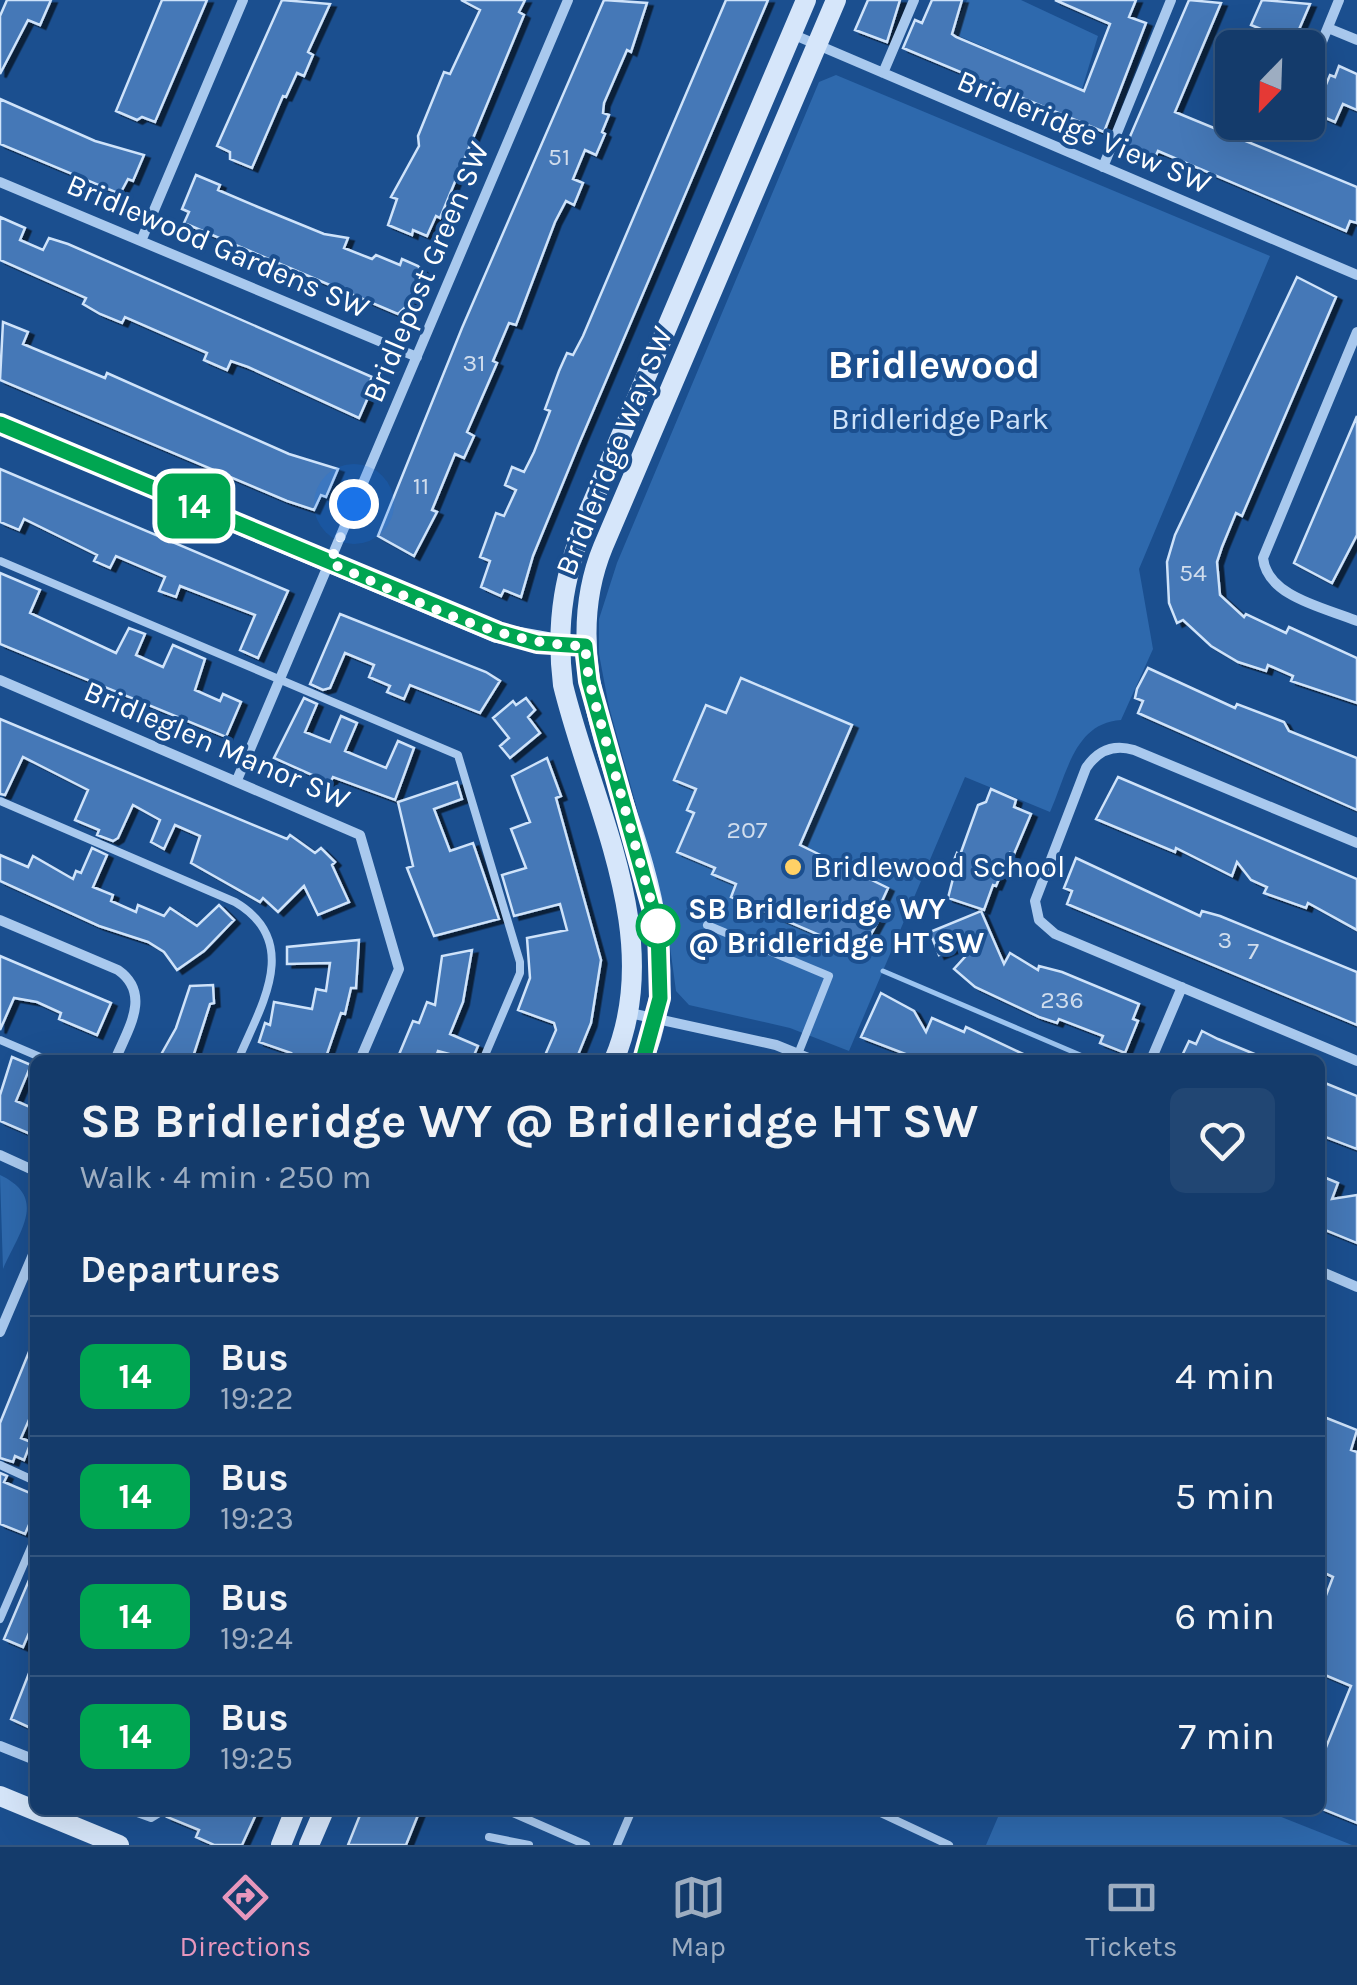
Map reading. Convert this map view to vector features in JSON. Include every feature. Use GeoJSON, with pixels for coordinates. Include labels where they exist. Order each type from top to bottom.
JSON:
{"type":"FeatureCollection","features":[{"type":"Feature","properties":{"kind":"street"},"geometry":{"type":"LineString","coordinates":[[140,241],[243,0]]}},
{"type":"Feature","properties":{"kind":"street","name":"Bridlepost Green SW"},"geometry":{"type":"LineString","coordinates":[[237,780],[568,0]]}},
{"type":"Feature","properties":{"kind":"street","name":"Bridleridge Way SW"},"geometry":{"type":"LineString","coordinates":[[616,1055],[630,1013],[634,982],[630,923],[567,701],[558,646],[561,593],[572,551],[806,0]]}},
{"type":"Feature","properties":{"kind":"street","name":"Bridleridge Way SW"},"geometry":{"type":"LineString","coordinates":[[645,1055],[661,985],[658,929],[589,681],[585,612],[597,562],[836,0]]}},
{"type":"Feature","properties":{"kind":"street"},"geometry":{"type":"LineString","coordinates":[[883,74],[914,0]]}},
{"type":"Feature","properties":{"kind":"street"},"geometry":{"type":"LineString","coordinates":[[1104,167],[1171,0]]}},
{"type":"Feature","properties":{"kind":"street"},"geometry":{"type":"LineString","coordinates":[[1325,35],[1339,0]]}},
{"type":"Feature","properties":{"kind":"street"},"geometry":{"type":"LineString","coordinates":[[1328,28],[1357,40]]}},
{"type":"Feature","properties":{"kind":"street","name":"Bridleridge View SW"},"geometry":{"type":"LineString","coordinates":[[792,34],[1357,275]]}},
{"type":"Feature","properties":{"kind":"street","name":"Bridlewood Gardens SW"},"geometry":{"type":"LineString","coordinates":[[0,182],[416,357]]}},
{"type":"Feature","properties":{"kind":"street"},"geometry":{"type":"LineString","coordinates":[[668,326],[692,336]]}},
{"type":"Feature","properties":{"kind":"street"},"geometry":{"type":"LineString","coordinates":[[1357,332],[1263,558],[1268,575],[1281,589],[1357,621]]}},
{"type":"Feature","properties":{"kind":"street"},"geometry":{"type":"LineString","coordinates":[[0,424],[498,632],[558,646],[585,646]]}},
{"type":"Feature","properties":{"kind":"street","name":"Bridleglen Manor SW"},"geometry":{"type":"LineString","coordinates":[[0,680],[349,828],[364,842],[398,969],[362,1055]]}},
{"type":"Feature","properties":{"kind":"street"},"geometry":{"type":"LineString","coordinates":[[1357,844],[1134,750],[1115,747],[1095,757],[1036,890],[1036,912],[1055,934],[1357,1061]]}},
{"type":"Feature","properties":{"kind":"street"},"geometry":{"type":"LineString","coordinates":[[0,920],[118,970],[130,981],[137,1004],[117,1055]]}},
{"type":"Feature","properties":{"kind":"street"},"geometry":{"type":"LineString","coordinates":[[1154,1055],[1182,987]]}},
{"type":"Feature","properties":{"kind":"street"},"geometry":{"type":"LineString","coordinates":[[630,1013],[690,1023],[798,1054]]}},
{"type":"Feature","properties":{"kind":"street"},"geometry":{"type":"LineString","coordinates":[[0,1155],[30,1168]]}},
{"type":"Feature","properties":{"kind":"street"},"geometry":{"type":"LineString","coordinates":[[0,1332],[30,1262]]}},
{"type":"Feature","properties":{"kind":"street"},"geometry":{"type":"LineString","coordinates":[[1325,1274],[1357,1287]]}},
{"type":"Feature","properties":{"kind":"street"},"geometry":{"type":"LineString","coordinates":[[0,1746],[30,1758]]}},
{"type":"Feature","properties":{"kind":"street"},"geometry":{"type":"LineString","coordinates":[[0,1796],[30,1808]]}},
{"type":"Feature","properties":{"kind":"street"},"geometry":{"type":"LineString","coordinates":[[46,1815],[118,1845]]}},
{"type":"Feature","properties":{"kind":"street"},"geometry":{"type":"LineString","coordinates":[[280,1845],[293,1815]]}},
{"type":"Feature","properties":{"kind":"street"},"geometry":{"type":"LineString","coordinates":[[309,1845],[322,1815]]}},
{"type":"Feature","properties":{"kind":"lane"},"geometry":{"type":"LineString","coordinates":[[0,561],[452,752],[463,764],[520,973],[485,1055]]}},
{"type":"Feature","properties":{"kind":"lane"},"geometry":{"type":"LineString","coordinates":[[0,802],[235,902],[253,914],[269,943],[274,971],[240,1055]]}},
{"type":"Feature","properties":{"kind":"lane"},"geometry":{"type":"LineString","coordinates":[[707,926],[830,976],[798,1054]]}},
{"type":"Feature","properties":{"kind":"lane"},"geometry":{"type":"LineString","coordinates":[[0,1040],[35,1055]]}},
{"type":"Feature","properties":{"kind":"lane"},"geometry":{"type":"LineString","coordinates":[[0,1465],[30,1479]]}},
{"type":"Feature","properties":{"kind":"lane"},"geometry":{"type":"LineString","coordinates":[[0,1620],[30,1550]]}},
{"type":"Feature","properties":{"kind":"lane"},"geometry":{"type":"LineString","coordinates":[[517,1815],[586,1845]]}},
{"type":"Feature","properties":{"kind":"lane"},"geometry":{"type":"LineString","coordinates":[[616,1845],[630,1815]]}},
{"type":"Feature","properties":{"kind":"lane"},"geometry":{"type":"LineString","coordinates":[[885,1815],[949,1845]]}},
{"type":"Feature","properties":{"kind":"lane"},"geometry":{"type":"LineString","coordinates":[[489,1837],[529,1845]]}},
{"type":"Feature","properties":{"kind":"green space"},"geometry":{"type":"Polygon","coordinates":[[[967,0],[1021,0],[1098,36],[1082,89],[952,33],[967,0]]]}},
{"type":"Feature","properties":{"kind":"green space","name":"Bridleridge Park"},"geometry":{"type":"Polygon","coordinates":[[[836,75],[1270,256],[1139,569],[1153,649],[1121,720],[1105,723],[1082,740],[1050,812],[965,777],[849,1051],[790,1028],[689,1005],[676,991],[665,910],[609,707],[599,654],[599,619],[617,563],[819,82],[836,75]]]}},
{"type":"Feature","properties":{"kind":"green space"},"geometry":{"type":"Polygon","coordinates":[[[0,1175],[15,1184],[27,1205],[22,1229],[3,1269],[0,1175]]]}},
{"type":"Feature","properties":{"kind":"green space"},"geometry":{"type":"Polygon","coordinates":[[[999,1815],[1277,1815],[1352,1845],[986,1845],[999,1815]]]}},
{"type":"Feature","properties":{"kind":"building"},"geometry":{"type":"Polygon","coordinates":[[[7,0],[51,0],[40,25],[28,20],[0,74],[0,16],[7,0]]]}},
{"type":"Feature","properties":{"kind":"building"},"geometry":{"type":"Polygon","coordinates":[[[162,0],[207,0],[155,122],[142,117],[137,120],[116,111],[162,0]]]}},
{"type":"Feature","properties":{"kind":"building"},"geometry":{"type":"Polygon","coordinates":[[[282,0],[330,4],[308,52],[313,55],[304,76],[297,73],[286,97],[283,96],[252,168],[230,159],[230,152],[217,146],[282,0]]]}},
{"type":"Feature","properties":{"kind":"building"},"geometry":{"type":"Polygon","coordinates":[[[461,0],[525,0],[519,12],[524,15],[440,218],[436,216],[427,236],[413,230],[412,235],[388,225],[397,199],[391,197],[419,146],[418,136],[444,72],[450,74],[480,10],[461,0]]]}},
{"type":"Feature","properties":{"kind":"building"},"geometry":{"type":"Polygon","coordinates":[[[604,0],[647,3],[631,52],[627,50],[604,103],[603,113],[609,115],[602,132],[605,134],[596,155],[585,150],[573,179],[583,183],[574,205],[566,201],[555,222],[516,325],[509,323],[493,361],[497,363],[467,432],[474,436],[464,458],[455,454],[432,510],[437,512],[414,556],[378,536],[462,328],[604,0]]]}},
{"type":"Feature","properties":{"kind":"building"},"geometry":{"type":"Polygon","coordinates":[[[726,0],[768,0],[579,444],[533,556],[521,597],[504,590],[501,596],[481,587],[490,561],[480,557],[496,513],[504,516],[516,490],[505,485],[512,467],[524,472],[534,452],[550,411],[545,409],[559,371],[567,353],[573,355],[583,336],[726,0]]]}},
{"type":"Feature","properties":{"kind":"building"},"geometry":{"type":"Polygon","coordinates":[[[868,0],[900,0],[887,42],[855,30],[868,0]]]}},
{"type":"Feature","properties":{"kind":"building"},"geometry":{"type":"Polygon","coordinates":[[[932,0],[962,0],[952,34],[956,37],[1084,91],[1110,24],[1055,0],[1136,0],[1129,17],[1146,23],[1104,132],[903,48],[915,20],[922,23],[932,0]]]}},
{"type":"Feature","properties":{"kind":"building"},"geometry":{"type":"Polygon","coordinates":[[[1189,0],[1221,3],[1175,112],[1215,128],[1215,140],[1243,140],[1357,187],[1357,223],[1350,221],[1346,231],[1158,151],[1154,160],[1125,148],[1189,0]]]}},
{"type":"Feature","properties":{"kind":"building"},"geometry":{"type":"Polygon","coordinates":[[[1262,0],[1310,4],[1299,30],[1260,30],[1251,25],[1262,0]]]}},
{"type":"Feature","properties":{"kind":"building"},"geometry":{"type":"Polygon","coordinates":[[[1339,66],[1357,74],[1357,110],[1343,104],[1335,122],[1325,118],[1325,87],[1330,75],[1335,77],[1339,66]]]}},
{"type":"Feature","properties":{"kind":"building"},"geometry":{"type":"Polygon","coordinates":[[[0,99],[95,141],[144,155],[133,181],[128,179],[120,194],[0,144],[0,99]]]}},
{"type":"Feature","properties":{"kind":"building"},"geometry":{"type":"Polygon","coordinates":[[[196,175],[220,185],[218,190],[258,207],[324,234],[348,238],[344,248],[372,259],[376,255],[400,265],[402,259],[418,266],[424,272],[411,302],[398,314],[184,223],[189,212],[182,209],[196,175]]]}},
{"type":"Feature","properties":{"kind":"building"},"geometry":{"type":"Polygon","coordinates":[[[0,217],[25,228],[20,240],[43,250],[49,238],[68,244],[372,377],[369,384],[373,386],[359,418],[248,367],[231,361],[227,370],[204,360],[207,353],[125,317],[122,323],[100,314],[83,304],[86,298],[0,260],[0,217]]]}},
{"type":"Feature","properties":{"kind":"building"},"geometry":{"type":"Polygon","coordinates":[[[1297,277],[1336,297],[1242,516],[1236,513],[1222,547],[1217,562],[1220,595],[1244,617],[1246,614],[1286,633],[1289,627],[1357,658],[1357,703],[1291,681],[1293,676],[1268,665],[1266,671],[1238,662],[1211,646],[1183,620],[1177,623],[1169,603],[1167,562],[1175,535],[1297,277]]]}},
{"type":"Feature","properties":{"kind":"building"},"geometry":{"type":"Polygon","coordinates":[[[3,322],[28,332],[23,344],[105,378],[107,373],[289,454],[338,469],[326,497],[321,495],[314,510],[287,501],[0,380],[3,322]]]}},
{"type":"Feature","properties":{"kind":"building"},"geometry":{"type":"Polygon","coordinates":[[[1357,416],[1357,535],[1332,583],[1294,563],[1357,416]]]}},
{"type":"Feature","properties":{"kind":"building"},"geometry":{"type":"Polygon","coordinates":[[[0,469],[288,591],[258,658],[240,650],[255,615],[180,586],[176,597],[159,591],[165,577],[116,556],[110,568],[94,561],[97,555],[24,519],[19,530],[0,522],[0,469]]]}},
{"type":"Feature","properties":{"kind":"building"},"geometry":{"type":"Polygon","coordinates":[[[0,573],[40,590],[30,613],[116,653],[129,628],[145,634],[136,655],[163,667],[173,645],[205,659],[195,690],[220,701],[223,694],[241,702],[226,737],[0,644],[0,573]]]}},
{"type":"Feature","properties":{"kind":"building"},"geometry":{"type":"Polygon","coordinates":[[[340,614],[500,681],[480,713],[410,685],[404,699],[387,692],[390,686],[369,677],[374,665],[345,653],[330,688],[323,690],[310,684],[340,614]]]}},
{"type":"Feature","properties":{"kind":"building"},"geometry":{"type":"Polygon","coordinates":[[[1148,668],[1235,708],[1237,704],[1284,722],[1289,731],[1357,758],[1357,810],[1138,713],[1143,701],[1135,698],[1137,689],[1148,668]]]}},
{"type":"Feature","properties":{"kind":"building"},"geometry":{"type":"Polygon","coordinates":[[[741,678],[852,725],[800,845],[888,888],[877,912],[882,914],[861,953],[731,897],[736,884],[712,874],[715,868],[677,852],[694,813],[687,810],[696,789],[674,780],[706,705],[726,713],[741,678]]]}},
{"type":"Feature","properties":{"kind":"building"},"geometry":{"type":"Polygon","coordinates":[[[304,698],[317,704],[305,732],[330,742],[341,716],[357,723],[345,751],[386,768],[398,741],[414,748],[395,800],[333,777],[330,783],[274,758],[304,698]]]}},
{"type":"Feature","properties":{"kind":"building"},"geometry":{"type":"Polygon","coordinates":[[[526,698],[535,710],[528,717],[540,733],[510,758],[500,746],[509,738],[493,718],[513,701],[516,705],[526,698]]]}},
{"type":"Feature","properties":{"kind":"building"},"geometry":{"type":"Polygon","coordinates":[[[0,719],[287,839],[290,835],[315,853],[321,848],[335,862],[332,865],[349,902],[318,915],[304,886],[278,912],[263,898],[260,902],[191,863],[200,836],[175,825],[164,849],[151,842],[160,820],[133,805],[118,838],[113,841],[97,835],[99,830],[75,820],[88,790],[23,757],[5,795],[0,794],[0,719]]]}},
{"type":"Feature","properties":{"kind":"building"},"geometry":{"type":"Polygon","coordinates":[[[547,758],[561,796],[556,798],[601,960],[591,1023],[578,1055],[545,1055],[556,1030],[554,1023],[518,1010],[530,978],[527,938],[567,930],[560,904],[514,916],[502,875],[526,868],[511,829],[530,822],[512,776],[547,758]]]}},
{"type":"Feature","properties":{"kind":"building"},"geometry":{"type":"Polygon","coordinates":[[[1118,777],[1357,879],[1357,930],[1308,903],[1306,908],[1264,893],[1267,887],[1251,880],[1237,862],[1232,876],[1176,848],[1175,852],[1096,819],[1118,777]]]}},
{"type":"Feature","properties":{"kind":"building"},"geometry":{"type":"Polygon","coordinates":[[[457,782],[462,799],[434,809],[450,851],[473,843],[499,919],[434,936],[407,868],[413,866],[398,802],[457,782]]]}},
{"type":"Feature","properties":{"kind":"building"},"geometry":{"type":"Polygon","coordinates":[[[991,789],[1016,800],[1014,807],[1031,814],[984,910],[948,898],[956,867],[952,865],[957,853],[960,855],[978,805],[986,802],[991,789]]]}},
{"type":"Feature","properties":{"kind":"building"},"geometry":{"type":"Polygon","coordinates":[[[92,848],[107,855],[93,887],[113,895],[111,901],[136,912],[138,905],[164,916],[170,908],[197,926],[219,905],[234,920],[204,951],[177,970],[164,952],[148,942],[99,926],[0,881],[0,855],[28,867],[33,856],[73,879],[76,871],[81,873],[92,848]]]}},
{"type":"Feature","properties":{"kind":"building"},"geometry":{"type":"Polygon","coordinates":[[[1076,858],[1200,916],[1202,911],[1220,916],[1357,972],[1357,1025],[1067,904],[1072,891],[1064,888],[1076,858]]]}},
{"type":"Feature","properties":{"kind":"building"},"geometry":{"type":"Polygon","coordinates":[[[981,911],[1004,964],[1010,953],[1038,970],[1039,966],[1062,972],[1139,1004],[1133,1019],[1138,1021],[1125,1053],[1100,1043],[1103,1036],[1059,1019],[1057,1023],[1039,1017],[975,987],[954,969],[984,936],[939,955],[930,932],[981,911]]]}},
{"type":"Feature","properties":{"kind":"building"},"geometry":{"type":"Polygon","coordinates":[[[359,940],[356,988],[351,988],[345,1014],[341,1013],[327,1055],[290,1055],[259,1042],[265,1023],[270,1025],[274,1002],[312,1009],[316,989],[326,991],[330,963],[287,964],[287,947],[359,940]]]}},
{"type":"Feature","properties":{"kind":"building"},"geometry":{"type":"Polygon","coordinates":[[[472,950],[463,1002],[450,1034],[478,1046],[474,1055],[438,1051],[437,1055],[399,1055],[413,1021],[419,1023],[427,1002],[435,1005],[442,956],[472,950]]]}},
{"type":"Feature","properties":{"kind":"building"},"geometry":{"type":"Polygon","coordinates":[[[0,956],[111,1003],[97,1035],[59,1019],[61,1013],[37,1002],[14,998],[0,1030],[0,956]]]}},
{"type":"Feature","properties":{"kind":"building"},"geometry":{"type":"Polygon","coordinates":[[[213,985],[214,1003],[210,1004],[194,1055],[161,1055],[176,1028],[190,986],[213,985]]]}},
{"type":"Feature","properties":{"kind":"building"},"geometry":{"type":"Polygon","coordinates":[[[881,993],[914,1011],[926,1032],[932,1018],[964,1032],[966,1027],[1025,1055],[908,1055],[861,1037],[881,993]]]}},
{"type":"Feature","properties":{"kind":"building"},"geometry":{"type":"Polygon","coordinates":[[[1202,1031],[1257,1055],[1182,1055],[1189,1041],[1196,1044],[1202,1031]]]}},
{"type":"Feature","properties":{"kind":"building"},"geometry":{"type":"Polygon","coordinates":[[[12,1057],[30,1065],[16,1101],[30,1107],[30,1134],[0,1121],[0,1095],[12,1057]]]}},
{"type":"Feature","properties":{"kind":"building"},"geometry":{"type":"Polygon","coordinates":[[[1325,1083],[1357,1096],[1357,1149],[1325,1137],[1325,1083]]]}},
{"type":"Feature","properties":{"kind":"building"},"geometry":{"type":"Polygon","coordinates":[[[1325,1179],[1338,1183],[1332,1199],[1357,1195],[1357,1243],[1325,1230],[1325,1179]]]}},
{"type":"Feature","properties":{"kind":"building"},"geometry":{"type":"Polygon","coordinates":[[[30,1349],[30,1417],[21,1438],[30,1445],[24,1460],[15,1456],[13,1462],[0,1458],[0,1423],[30,1349]]]}},
{"type":"Feature","properties":{"kind":"building"},"geometry":{"type":"Polygon","coordinates":[[[1325,1417],[1357,1430],[1351,1450],[1357,1452],[1357,1823],[1325,1810],[1325,1750],[1351,1686],[1325,1675],[1325,1598],[1333,1577],[1325,1573],[1325,1417]]]}},
{"type":"Feature","properties":{"kind":"building"},"geometry":{"type":"Polygon","coordinates":[[[0,1473],[7,1476],[4,1482],[30,1493],[30,1522],[25,1534],[0,1524],[0,1473]]]}},
{"type":"Feature","properties":{"kind":"building"},"geometry":{"type":"Polygon","coordinates":[[[30,1578],[30,1631],[23,1647],[4,1639],[30,1578]]]}},
{"type":"Feature","properties":{"kind":"building"},"geometry":{"type":"Polygon","coordinates":[[[30,1671],[30,1728],[11,1719],[30,1671]]]}},
{"type":"Feature","properties":{"kind":"building"},"geometry":{"type":"Polygon","coordinates":[[[256,1815],[242,1845],[214,1845],[196,1837],[199,1830],[167,1817],[256,1815]]]}},
{"type":"Feature","properties":{"kind":"building"},"geometry":{"type":"Polygon","coordinates":[[[360,1815],[418,1815],[406,1845],[348,1845],[360,1815]]]}},
{"type":"Feature","properties":{"kind":"waterway"},"geometry":{"type":"LineString","coordinates":[[883,971],[1080,1055]]}},
{"type":"Feature","properties":{"kind":"bus line","name":"14"},"geometry":{"type":"LineString","coordinates":[[0,424],[498,632],[537,643],[585,646],[589,681],[656,914],[660,998],[645,1055]]}},
{"type":"Feature","properties":{"kind":"place","name":"Bridlewood School"},"geometry":{"type":"Point","coordinates":[793,867]}},
{"type":"Feature","properties":{"kind":"place","name":"SB Bridleridge WY @ Bridleridge HT SW"},"geometry":{"type":"Point","coordinates":[658,926]}},
{"type":"Feature","properties":{"kind":"district","name":"Bridlewood"},"geometry":{"type":"Point","coordinates":[934,364]}},
{"type":"Feature","properties":{"kind":"route"},"geometry":{"type":"LineString","coordinates":[[354,504],[330,563],[498,632],[537,643],[585,646],[589,681],[658,926]]}}]}
